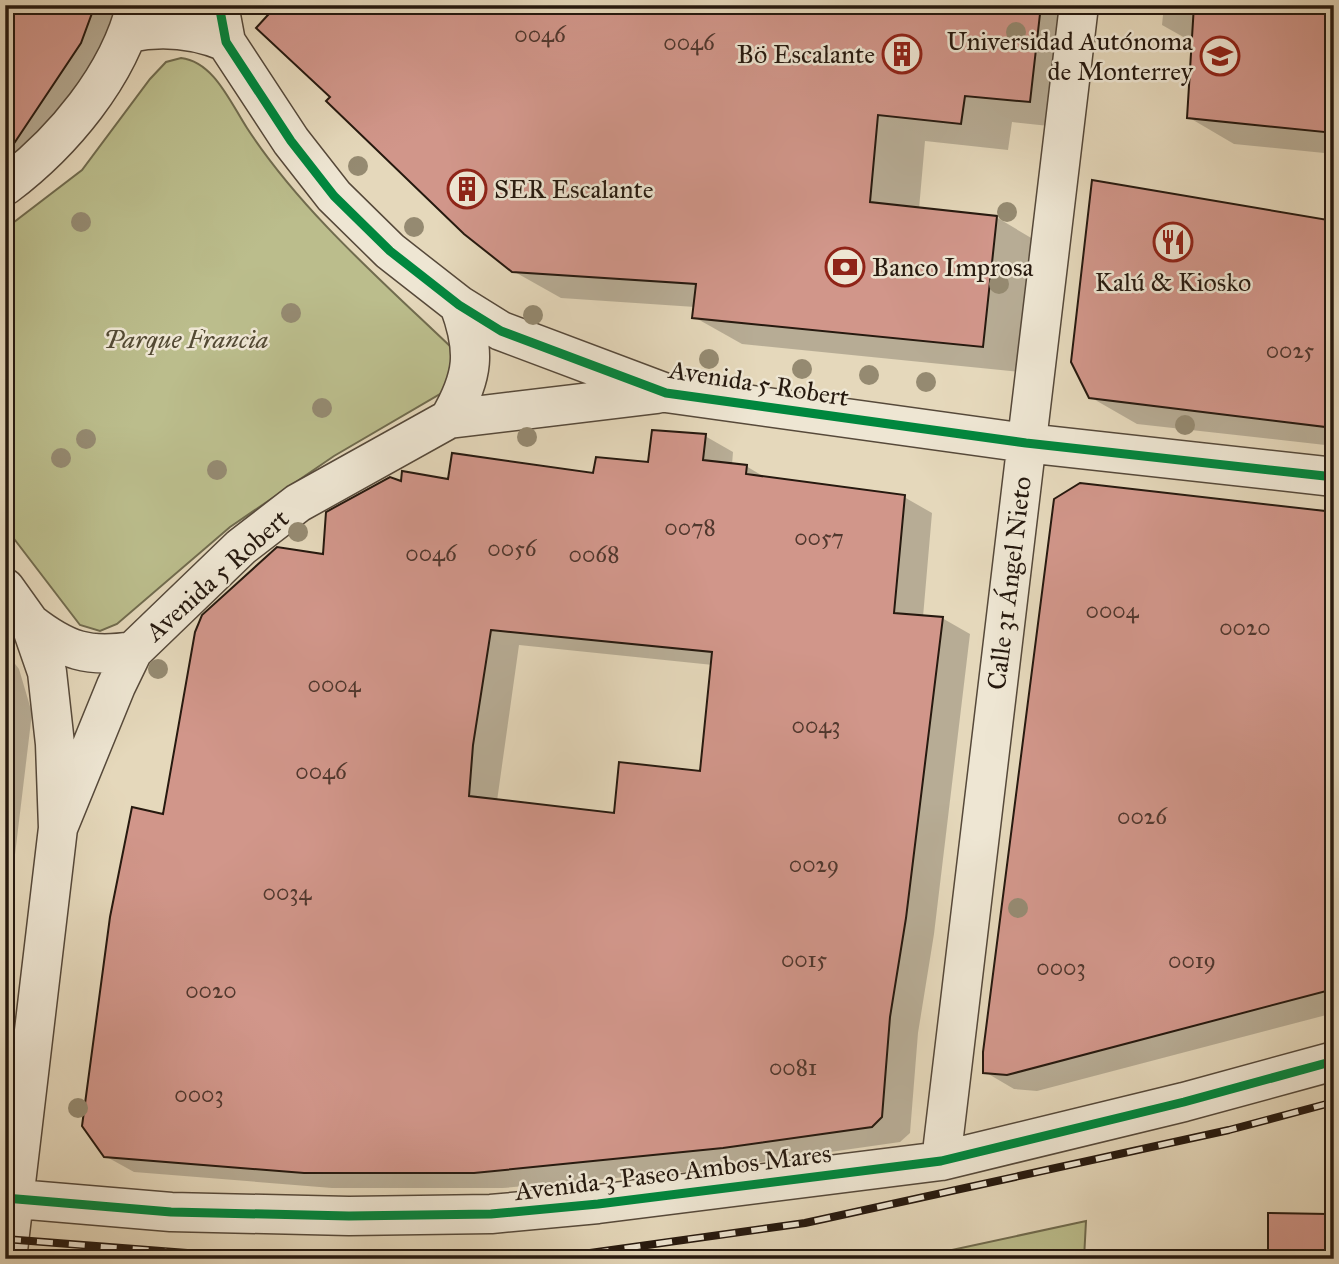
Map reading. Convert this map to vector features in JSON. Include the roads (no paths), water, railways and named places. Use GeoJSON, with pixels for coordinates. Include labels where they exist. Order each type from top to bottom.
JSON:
{"type":"FeatureCollection","features":[{"type":"Feature","properties":{"kind":"street","name":"Avenida 5 Robert"},"geometry":{"type":"LineString","coordinates":[[219,5],[226,42],[290,141],[334,196],[390,251],[459,305],[501,331],[666,393],[1026,443],[1334,477]]}},
{"type":"Feature","properties":{"kind":"street","name":"Calle 31 Ángel Nieto"},"geometry":{"type":"LineString","coordinates":[[941,1161],[1079,5]]}},
{"type":"Feature","properties":{"kind":"street"},"geometry":{"type":"LineString","coordinates":[[5,186],[71,124],[118,57],[132,19],[149,29],[200,31],[226,42]]}},
{"type":"Feature","properties":{"kind":"street"},"geometry":{"type":"LineString","coordinates":[[449,419],[464,393],[471,363],[470,334],[459,305]]}},
{"type":"Feature","properties":{"kind":"street","name":"Avenida 5 Robert"},"geometry":{"type":"LineString","coordinates":[[58,828],[116,685],[134,651],[241,547],[298,503],[449,419],[666,393]]}},
{"type":"Feature","properties":{"kind":"street","name":"Avenida 5 Robert"},"geometry":{"type":"LineString","coordinates":[[5,588],[30,623],[47,672],[55,744],[58,828]]}},
{"type":"Feature","properties":{"kind":"street","name":"Avenida 5 Robert"},"geometry":{"type":"LineString","coordinates":[[30,623],[52,640],[78,652],[105,655],[134,651]]}},
{"type":"Feature","properties":{"kind":"street"},"geometry":{"type":"LineString","coordinates":[[7,1259],[9,1199],[58,828]]}},
{"type":"Feature","properties":{"kind":"street","name":"Avenida 3 Paseo Ambos Mares"},"geometry":{"type":"LineString","coordinates":[[9,1199],[171,1212],[349,1216],[491,1213],[624,1201],[941,1161],[1184,1102],[1334,1061]]}},
{"type":"Feature","properties":{"kind":"railway"},"geometry":{"type":"LineString","coordinates":[[465,1259],[590,1253],[805,1223],[1229,1130],[1334,1102]]}},
{"type":"Feature","properties":{"kind":"railway"},"geometry":{"type":"LineString","coordinates":[[5,1239],[264,1259]]}},
{"type":"Feature","properties":{"kind":"place","name":"Bö Escalante"},"geometry":{"type":"Point","coordinates":[902,54]}},
{"type":"Feature","properties":{"kind":"place","name":"Universidad Autónoma de Monterrey"},"geometry":{"type":"Point","coordinates":[1220,56]}},
{"type":"Feature","properties":{"kind":"place","name":"SER Escalante"},"geometry":{"type":"Point","coordinates":[467,189]}},
{"type":"Feature","properties":{"kind":"place","name":"Kalú & Kiosko"},"geometry":{"type":"Point","coordinates":[1173,242]}},
{"type":"Feature","properties":{"kind":"place","name":"Banco Improsa"},"geometry":{"type":"Point","coordinates":[845,267]}},
{"type":"Feature","properties":{"kind":"park label","name":"Parque Francia"},"geometry":{"type":"Point","coordinates":[186,339]}}]}
